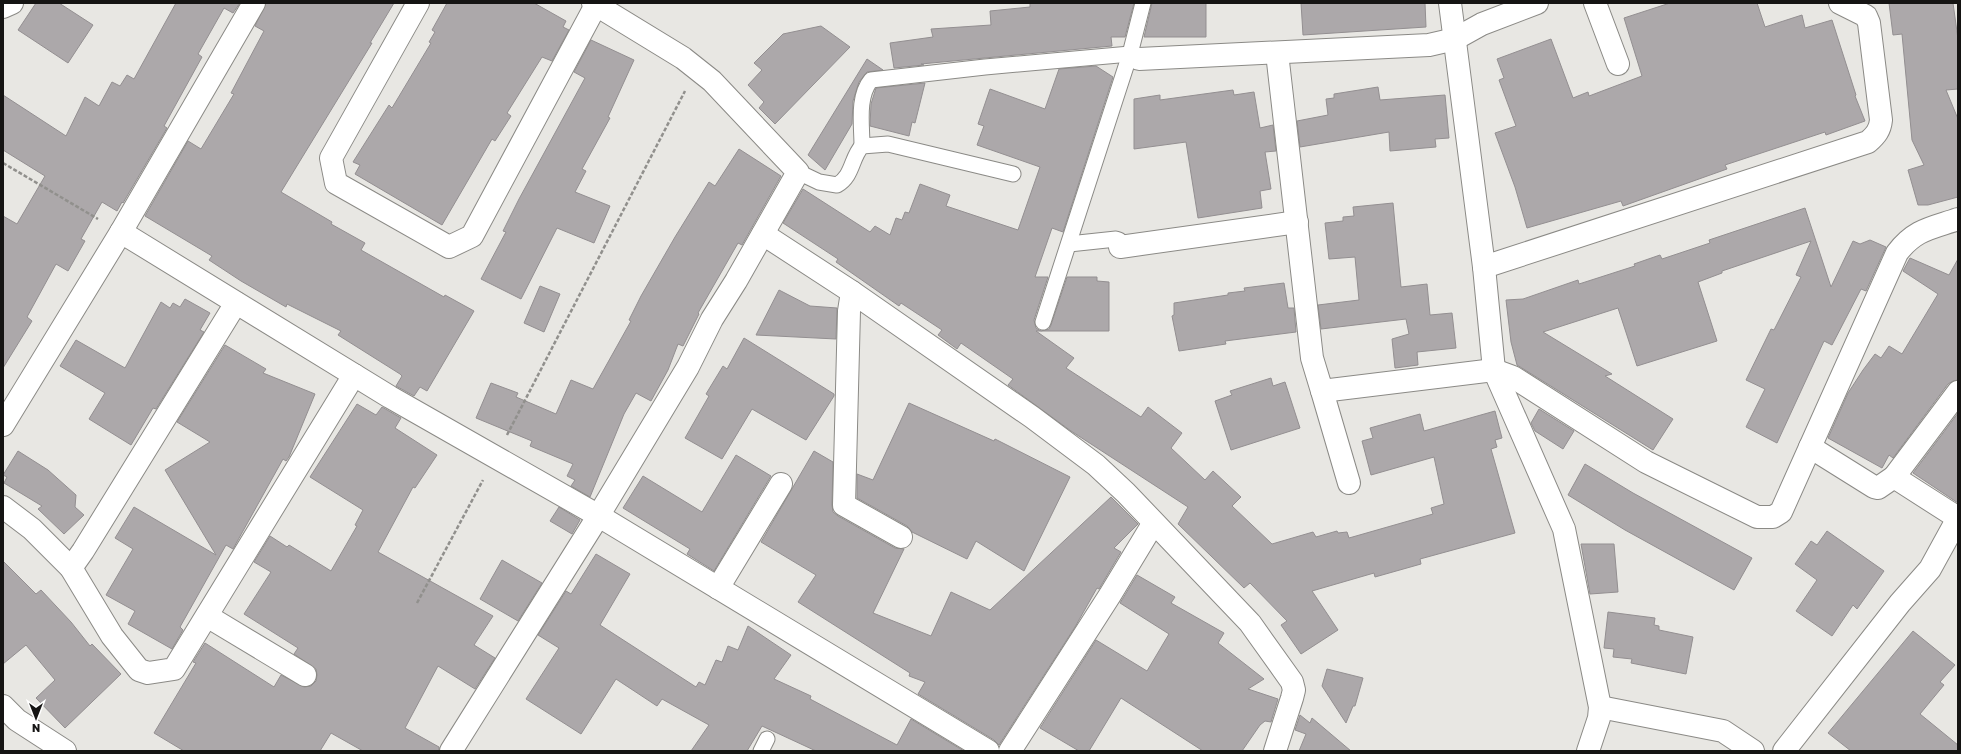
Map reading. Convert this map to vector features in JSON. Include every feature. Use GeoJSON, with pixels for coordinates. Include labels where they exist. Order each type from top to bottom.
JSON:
{"type":"FeatureCollection","features":[{"type":"Feature","properties":{"kind":"street"},"geometry":{"type":"LineString","coordinates":[[3,7],[12,3]]}},
{"type":"Feature","properties":{"kind":"street"},"geometry":{"type":"LineString","coordinates":[[3,425],[121,232],[254,3]]}},
{"type":"Feature","properties":{"kind":"street"},"geometry":{"type":"LineString","coordinates":[[418,3],[331,158],[336,183],[450,247],[472,236],[595,4],[696,68],[712,81],[798,172],[712,319],[688,367],[599,516],[451,751]]}},
{"type":"Feature","properties":{"kind":"street"},"geometry":{"type":"LineString","coordinates":[[1450,3],[1484,267],[1494,370],[1564,529],[1600,707],[1595,745]]}},
{"type":"Feature","properties":{"kind":"street"},"geometry":{"type":"LineString","coordinates":[[1135,57],[1429,45],[1455,39],[1482,24],[1537,3]]}},
{"type":"Feature","properties":{"kind":"street"},"geometry":{"type":"LineString","coordinates":[[1595,3],[1618,64]]}},
{"type":"Feature","properties":{"kind":"street"},"geometry":{"type":"LineString","coordinates":[[1484,267],[1868,142],[1875,136],[1880,127],[1881,120],[1869,23],[1866,16],[1840,3]]}},
{"type":"Feature","properties":{"kind":"street"},"geometry":{"type":"LineString","coordinates":[[1278,52],[1312,358],[1349,483]]}},
{"type":"Feature","properties":{"kind":"street"},"geometry":{"type":"LineString","coordinates":[[1322,391],[1494,370],[1512,377],[1646,462],[1757,517],[1773,516],[1782,512],[1898,253],[1905,242],[1918,232],[1958,219]]}},
{"type":"Feature","properties":{"kind":"street"},"geometry":{"type":"LineString","coordinates":[[1120,247],[1297,222]]}},
{"type":"Feature","properties":{"kind":"street"},"geometry":{"type":"LineString","coordinates":[[121,232],[354,375],[599,516],[988,751]]}},
{"type":"Feature","properties":{"kind":"street"},"geometry":{"type":"LineString","coordinates":[[763,234],[852,292],[1032,417],[1096,465],[1250,623],[1292,682],[1294,690],[1275,751]]}},
{"type":"Feature","properties":{"kind":"street"},"geometry":{"type":"LineString","coordinates":[[852,292],[849,311],[844,505],[901,537]]}},
{"type":"Feature","properties":{"kind":"street"},"geometry":{"type":"LineString","coordinates":[[71,568],[83,551],[236,303]]}},
{"type":"Feature","properties":{"kind":"street"},"geometry":{"type":"LineString","coordinates":[[3,508],[32,529],[71,568],[112,636],[140,670],[148,673],[174,669],[354,375]]}},
{"type":"Feature","properties":{"kind":"street"},"geometry":{"type":"LineString","coordinates":[[1810,447],[1874,487],[1878,488],[1894,477],[1958,392]]}},
{"type":"Feature","properties":{"kind":"street"},"geometry":{"type":"LineString","coordinates":[[1784,751],[1900,603],[1930,570],[1958,518],[1894,477]]}},
{"type":"Feature","properties":{"kind":"street"},"geometry":{"type":"LineString","coordinates":[[718,588],[781,484]]}},
{"type":"Feature","properties":{"kind":"street"},"geometry":{"type":"LineString","coordinates":[[1010,751],[1106,602],[1154,524]]}},
{"type":"Feature","properties":{"kind":"street"},"geometry":{"type":"LineString","coordinates":[[207,616],[304,675]]}},
{"type":"Feature","properties":{"kind":"street"},"geometry":{"type":"LineString","coordinates":[[3,706],[17,720],[65,751]]}},
{"type":"Feature","properties":{"kind":"street"},"geometry":{"type":"LineString","coordinates":[[1600,707],[1722,731],[1753,751]]}},
{"type":"Feature","properties":{"kind":"lane"},"geometry":{"type":"LineString","coordinates":[[1043,322],[1135,57],[1143,3]]}},
{"type":"Feature","properties":{"kind":"lane"},"geometry":{"type":"LineString","coordinates":[[862,146],[863,104],[867,85],[871,80],[985,67],[1135,57]]}},
{"type":"Feature","properties":{"kind":"lane"},"geometry":{"type":"LineString","coordinates":[[798,172],[819,182],[837,185],[848,176],[856,152],[862,146],[888,144],[1013,174]]}},
{"type":"Feature","properties":{"kind":"lane"},"geometry":{"type":"LineString","coordinates":[[1069,244],[1116,238],[1119,240],[1120,247]]}},
{"type":"Feature","properties":{"kind":"path"},"geometry":{"type":"LineString","coordinates":[[417,603],[496,456],[696,68]]}},
{"type":"Feature","properties":{"kind":"path"},"geometry":{"type":"LineString","coordinates":[[3,163],[121,232]]}},
{"type":"Feature","properties":{"kind":"building"},"geometry":{"type":"Polygon","coordinates":[[[36,3],[59,3],[93,25],[68,63],[18,30],[36,3]]]}},
{"type":"Feature","properties":{"kind":"building"},"geometry":{"type":"Polygon","coordinates":[[[176,3],[240,3],[233,13],[224,8],[198,54],[202,57],[164,126],[167,128],[123,203],[122,202],[117,211],[102,202],[81,239],[85,241],[68,271],[56,264],[27,317],[32,321],[3,368],[3,216],[17,224],[45,176],[3,150],[3,95],[66,136],[85,97],[99,106],[112,82],[120,86],[127,75],[134,79],[176,3]]]}},
{"type":"Feature","properties":{"kind":"building"},"geometry":{"type":"Polygon","coordinates":[[[266,3],[394,3],[370,43],[372,43],[281,192],[332,222],[331,224],[365,243],[361,250],[444,297],[445,295],[474,311],[427,391],[420,387],[414,396],[396,386],[402,376],[400,374],[338,335],[341,331],[287,304],[286,307],[241,281],[209,260],[212,256],[145,216],[188,141],[201,149],[234,94],[231,93],[264,31],[255,26],[266,3]]]}},
{"type":"Feature","properties":{"kind":"building"},"geometry":{"type":"Polygon","coordinates":[[[447,3],[534,3],[566,21],[563,27],[569,30],[552,61],[542,57],[507,113],[511,116],[495,141],[492,139],[442,225],[355,174],[360,165],[353,162],[389,105],[392,108],[431,43],[429,42],[435,32],[432,30],[447,3]]]}},
{"type":"Feature","properties":{"kind":"building"},"geometry":{"type":"Polygon","coordinates":[[[1030,3],[1134,3],[1125,37],[1111,37],[1112,46],[921,64],[924,65],[894,68],[890,43],[933,37],[931,29],[991,25],[990,11],[1030,7],[1030,3]]]}},
{"type":"Feature","properties":{"kind":"building"},"geometry":{"type":"Polygon","coordinates":[[[1152,3],[1206,3],[1206,37],[1144,37],[1152,3]]]}},
{"type":"Feature","properties":{"kind":"building"},"geometry":{"type":"Polygon","coordinates":[[[1301,3],[1425,3],[1426,27],[1303,35],[1301,3]]]}},
{"type":"Feature","properties":{"kind":"building"},"geometry":{"type":"Polygon","coordinates":[[[1670,3],[1757,3],[1765,27],[1802,15],[1805,28],[1832,20],[1856,95],[1855,96],[1865,121],[1826,135],[1825,132],[1725,165],[1727,169],[1623,206],[1621,201],[1527,228],[1515,187],[1495,133],[1516,126],[1499,80],[1504,78],[1497,59],[1551,39],[1573,98],[1588,92],[1589,96],[1642,76],[1624,18],[1670,3]]]}},
{"type":"Feature","properties":{"kind":"building"},"geometry":{"type":"Polygon","coordinates":[[[1889,3],[1953,3],[1958,39],[1958,89],[1946,90],[1958,119],[1958,197],[1928,205],[1918,205],[1908,170],[1924,165],[1912,140],[1902,34],[1893,35],[1889,3]]]}},
{"type":"Feature","properties":{"kind":"building"},"geometry":{"type":"Polygon","coordinates":[[[821,26],[850,47],[775,124],[759,108],[764,102],[748,85],[762,70],[754,63],[783,34],[821,26]]]}},
{"type":"Feature","properties":{"kind":"building"},"geometry":{"type":"Polygon","coordinates":[[[591,40],[634,60],[608,117],[610,118],[582,169],[586,171],[575,192],[610,206],[594,243],[557,228],[521,299],[481,279],[506,232],[503,231],[519,199],[585,78],[574,72],[591,40]]]}},
{"type":"Feature","properties":{"kind":"building"},"geometry":{"type":"Polygon","coordinates":[[[867,59],[883,70],[867,72],[859,82],[853,101],[852,124],[825,170],[808,155],[867,59]]]}},
{"type":"Feature","properties":{"kind":"building"},"geometry":{"type":"Polygon","coordinates":[[[1096,66],[1113,77],[1063,232],[1052,228],[1035,277],[1048,277],[1034,320],[1036,328],[1041,331],[1036,331],[1074,358],[1066,368],[1141,417],[1148,407],[1182,433],[1171,448],[1205,480],[1213,471],[1241,497],[1232,506],[1272,544],[1313,532],[1316,537],[1337,531],[1338,533],[1347,532],[1349,538],[1433,514],[1431,508],[1444,504],[1434,457],[1371,475],[1362,441],[1373,438],[1370,428],[1420,414],[1424,431],[1495,411],[1502,438],[1495,440],[1497,447],[1491,449],[1515,533],[1420,559],[1421,564],[1375,577],[1374,573],[1312,591],[1338,630],[1301,654],[1281,625],[1287,621],[1250,583],[1244,588],[1178,524],[1188,507],[1071,431],[1008,385],[1013,379],[961,343],[957,349],[938,335],[942,330],[901,303],[899,306],[836,262],[838,259],[783,223],[803,189],[870,232],[875,226],[890,235],[896,218],[902,220],[905,212],[909,213],[920,184],[950,195],[946,206],[1018,230],[1040,167],[977,145],[984,126],[978,124],[990,89],[1045,109],[1059,69],[1096,66]]]}},
{"type":"Feature","properties":{"kind":"building"},"geometry":{"type":"Polygon","coordinates":[[[925,83],[915,123],[912,122],[909,136],[870,126],[871,104],[876,88],[925,83]]]}},
{"type":"Feature","properties":{"kind":"building"},"geometry":{"type":"Polygon","coordinates":[[[1378,87],[1380,100],[1445,95],[1449,138],[1435,139],[1436,147],[1390,151],[1389,132],[1300,147],[1297,121],[1328,115],[1326,99],[1334,98],[1334,94],[1378,87]]]}},
{"type":"Feature","properties":{"kind":"building"},"geometry":{"type":"Polygon","coordinates":[[[1233,90],[1234,95],[1254,92],[1260,128],[1273,125],[1276,151],[1265,152],[1271,189],[1260,191],[1262,208],[1198,218],[1186,142],[1134,149],[1134,99],[1160,95],[1160,100],[1233,90]]]}},
{"type":"Feature","properties":{"kind":"building"},"geometry":{"type":"Polygon","coordinates":[[[739,149],[781,176],[742,245],[738,243],[698,313],[699,314],[683,346],[678,344],[668,370],[651,401],[636,393],[624,414],[590,497],[571,486],[575,480],[567,476],[573,464],[530,446],[532,441],[476,418],[491,383],[518,393],[516,397],[556,414],[571,380],[593,389],[631,321],[629,320],[641,296],[675,237],[709,182],[715,186],[739,149]]]}},
{"type":"Feature","properties":{"kind":"building"},"geometry":{"type":"Polygon","coordinates":[[[1393,203],[1401,287],[1427,284],[1430,315],[1452,313],[1456,348],[1417,352],[1418,365],[1395,368],[1392,339],[1409,334],[1406,319],[1321,329],[1318,305],[1359,300],[1355,257],[1329,259],[1325,223],[1343,221],[1343,217],[1354,216],[1353,207],[1393,203]]]}},
{"type":"Feature","properties":{"kind":"building"},"geometry":{"type":"Polygon","coordinates":[[[1805,208],[1831,287],[1853,241],[1860,244],[1870,240],[1886,247],[1866,291],[1861,289],[1832,345],[1824,341],[1777,443],[1746,427],[1765,389],[1746,380],[1771,329],[1774,330],[1801,277],[1796,275],[1811,241],[1722,271],[1722,273],[1698,282],[1717,341],[1637,366],[1618,308],[1543,332],[1612,374],[1605,376],[1673,419],[1653,450],[1517,365],[1511,342],[1506,300],[1523,299],[1578,280],[1579,284],[1635,266],[1634,264],[1660,255],[1662,259],[1710,243],[1709,240],[1805,208]]]}},
{"type":"Feature","properties":{"kind":"building"},"geometry":{"type":"Polygon","coordinates":[[[1910,258],[1949,275],[1958,259],[1958,380],[1948,384],[1893,458],[1889,455],[1882,468],[1828,438],[1848,393],[1875,354],[1881,358],[1889,346],[1902,354],[1938,294],[1903,271],[1910,258]]]}},
{"type":"Feature","properties":{"kind":"building"},"geometry":{"type":"Polygon","coordinates":[[[1067,277],[1097,277],[1097,281],[1109,282],[1109,331],[1041,331],[1049,329],[1051,325],[1067,277]]]}},
{"type":"Feature","properties":{"kind":"building"},"geometry":{"type":"Polygon","coordinates":[[[1284,283],[1288,308],[1294,308],[1296,332],[1225,341],[1226,344],[1179,351],[1172,316],[1174,315],[1174,303],[1228,295],[1228,293],[1245,291],[1244,288],[1284,283]]]}},
{"type":"Feature","properties":{"kind":"building"},"geometry":{"type":"Polygon","coordinates":[[[540,286],[560,294],[544,332],[524,323],[540,286]]]}},
{"type":"Feature","properties":{"kind":"building"},"geometry":{"type":"Polygon","coordinates":[[[779,290],[810,306],[837,308],[836,339],[756,335],[779,290]]]}},
{"type":"Feature","properties":{"kind":"building"},"geometry":{"type":"Polygon","coordinates":[[[185,299],[210,313],[200,330],[204,332],[156,409],[153,408],[131,445],[89,419],[105,393],[60,366],[76,340],[125,368],[161,302],[170,308],[173,303],[180,307],[185,299]]]}},
{"type":"Feature","properties":{"kind":"building"},"geometry":{"type":"Polygon","coordinates":[[[744,338],[834,394],[834,396],[806,440],[752,409],[722,459],[685,438],[709,396],[706,394],[723,366],[727,369],[744,338]]]}},
{"type":"Feature","properties":{"kind":"building"},"geometry":{"type":"Polygon","coordinates":[[[225,345],[266,369],[263,373],[315,394],[289,457],[286,461],[283,459],[233,549],[226,545],[180,627],[183,630],[172,649],[128,624],[135,611],[106,595],[133,549],[115,538],[134,507],[216,555],[165,470],[210,442],[177,422],[225,345]]]}},
{"type":"Feature","properties":{"kind":"building"},"geometry":{"type":"Polygon","coordinates":[[[1271,378],[1273,386],[1285,382],[1300,428],[1231,450],[1215,401],[1232,395],[1230,391],[1271,378]]]}},
{"type":"Feature","properties":{"kind":"building"},"geometry":{"type":"Polygon","coordinates":[[[909,403],[994,441],[995,439],[1070,477],[1024,571],[976,541],[967,559],[912,532],[907,526],[857,498],[857,474],[873,480],[909,403]]]}},
{"type":"Feature","properties":{"kind":"building"},"geometry":{"type":"Polygon","coordinates":[[[357,404],[376,415],[382,407],[401,418],[395,428],[437,455],[415,488],[413,487],[378,552],[493,616],[474,645],[495,658],[475,689],[438,666],[405,728],[439,747],[439,751],[363,751],[331,733],[320,751],[184,751],[154,733],[196,663],[193,662],[205,643],[274,687],[281,675],[304,687],[311,686],[316,681],[316,669],[294,654],[298,648],[244,614],[271,572],[254,562],[270,536],[287,547],[289,545],[331,571],[357,526],[355,525],[363,510],[310,477],[357,404]]]}},
{"type":"Feature","properties":{"kind":"building"},"geometry":{"type":"Polygon","coordinates":[[[1539,409],[1574,431],[1563,449],[1535,431],[1531,423],[1539,409]]]}},
{"type":"Feature","properties":{"kind":"building"},"geometry":{"type":"Polygon","coordinates":[[[1958,413],[1958,503],[1913,473],[1958,413]]]}},
{"type":"Feature","properties":{"kind":"building"},"geometry":{"type":"Polygon","coordinates":[[[18,451],[48,470],[76,495],[75,507],[84,515],[64,534],[38,509],[42,506],[4,483],[7,477],[3,475],[18,451]]]}},
{"type":"Feature","properties":{"kind":"building"},"geometry":{"type":"Polygon","coordinates":[[[814,451],[833,462],[833,512],[895,548],[904,549],[873,613],[931,636],[951,592],[990,610],[1111,497],[1138,524],[1114,548],[1121,552],[999,745],[994,740],[918,694],[925,682],[909,676],[910,673],[798,602],[816,575],[761,542],[814,451]]]}},
{"type":"Feature","properties":{"kind":"building"},"geometry":{"type":"Polygon","coordinates":[[[736,455],[771,476],[714,571],[687,554],[690,549],[623,508],[643,476],[702,512],[736,455]]]}},
{"type":"Feature","properties":{"kind":"building"},"geometry":{"type":"Polygon","coordinates":[[[1585,464],[1633,493],[1752,558],[1734,590],[1625,530],[1568,495],[1585,464]]]}},
{"type":"Feature","properties":{"kind":"building"},"geometry":{"type":"Polygon","coordinates":[[[559,507],[580,520],[572,534],[550,521],[559,507]]]}},
{"type":"Feature","properties":{"kind":"building"},"geometry":{"type":"Polygon","coordinates":[[[1827,531],[1884,571],[1857,609],[1853,605],[1832,636],[1796,611],[1817,580],[1795,564],[1811,541],[1817,545],[1827,531]]]}},
{"type":"Feature","properties":{"kind":"building"},"geometry":{"type":"Polygon","coordinates":[[[1581,544],[1614,544],[1618,592],[1590,594],[1581,544]]]}},
{"type":"Feature","properties":{"kind":"building"},"geometry":{"type":"Polygon","coordinates":[[[596,554],[630,574],[600,625],[696,687],[699,682],[705,685],[716,660],[722,662],[728,646],[738,650],[748,626],[791,655],[774,679],[811,696],[810,699],[897,745],[911,719],[964,751],[816,751],[762,726],[747,751],[691,751],[709,725],[662,699],[657,706],[616,679],[581,734],[526,699],[559,648],[538,635],[566,591],[571,594],[596,554]]]}},
{"type":"Feature","properties":{"kind":"building"},"geometry":{"type":"Polygon","coordinates":[[[502,560],[542,583],[518,621],[480,599],[502,560]]]}},
{"type":"Feature","properties":{"kind":"building"},"geometry":{"type":"Polygon","coordinates":[[[3,561],[36,594],[41,590],[71,622],[90,646],[92,644],[121,674],[65,728],[36,698],[55,680],[26,645],[3,664],[3,561]]]}},
{"type":"Feature","properties":{"kind":"building"},"geometry":{"type":"Polygon","coordinates":[[[1137,575],[1175,597],[1171,603],[1224,633],[1218,643],[1264,679],[1248,689],[1278,699],[1271,722],[1265,721],[1260,725],[1242,751],[1203,751],[1121,698],[1089,751],[1079,751],[1040,728],[1096,640],[1147,671],[1169,634],[1120,603],[1137,575]]]}},
{"type":"Feature","properties":{"kind":"building"},"geometry":{"type":"Polygon","coordinates":[[[1608,612],[1655,618],[1654,625],[1659,626],[1659,630],[1693,637],[1686,674],[1631,663],[1632,659],[1613,657],[1614,649],[1604,648],[1608,612]]]}},
{"type":"Feature","properties":{"kind":"building"},"geometry":{"type":"Polygon","coordinates":[[[1913,631],[1955,665],[1940,682],[1944,685],[1920,714],[1958,745],[1958,751],[1851,751],[1828,733],[1913,631]]]}},
{"type":"Feature","properties":{"kind":"building"},"geometry":{"type":"Polygon","coordinates":[[[1327,669],[1363,678],[1355,706],[1353,706],[1346,723],[1322,686],[1327,669]]]}},
{"type":"Feature","properties":{"kind":"building"},"geometry":{"type":"Polygon","coordinates":[[[1300,715],[1310,723],[1312,718],[1351,751],[1299,751],[1306,734],[1295,730],[1300,715]]]}}]}
